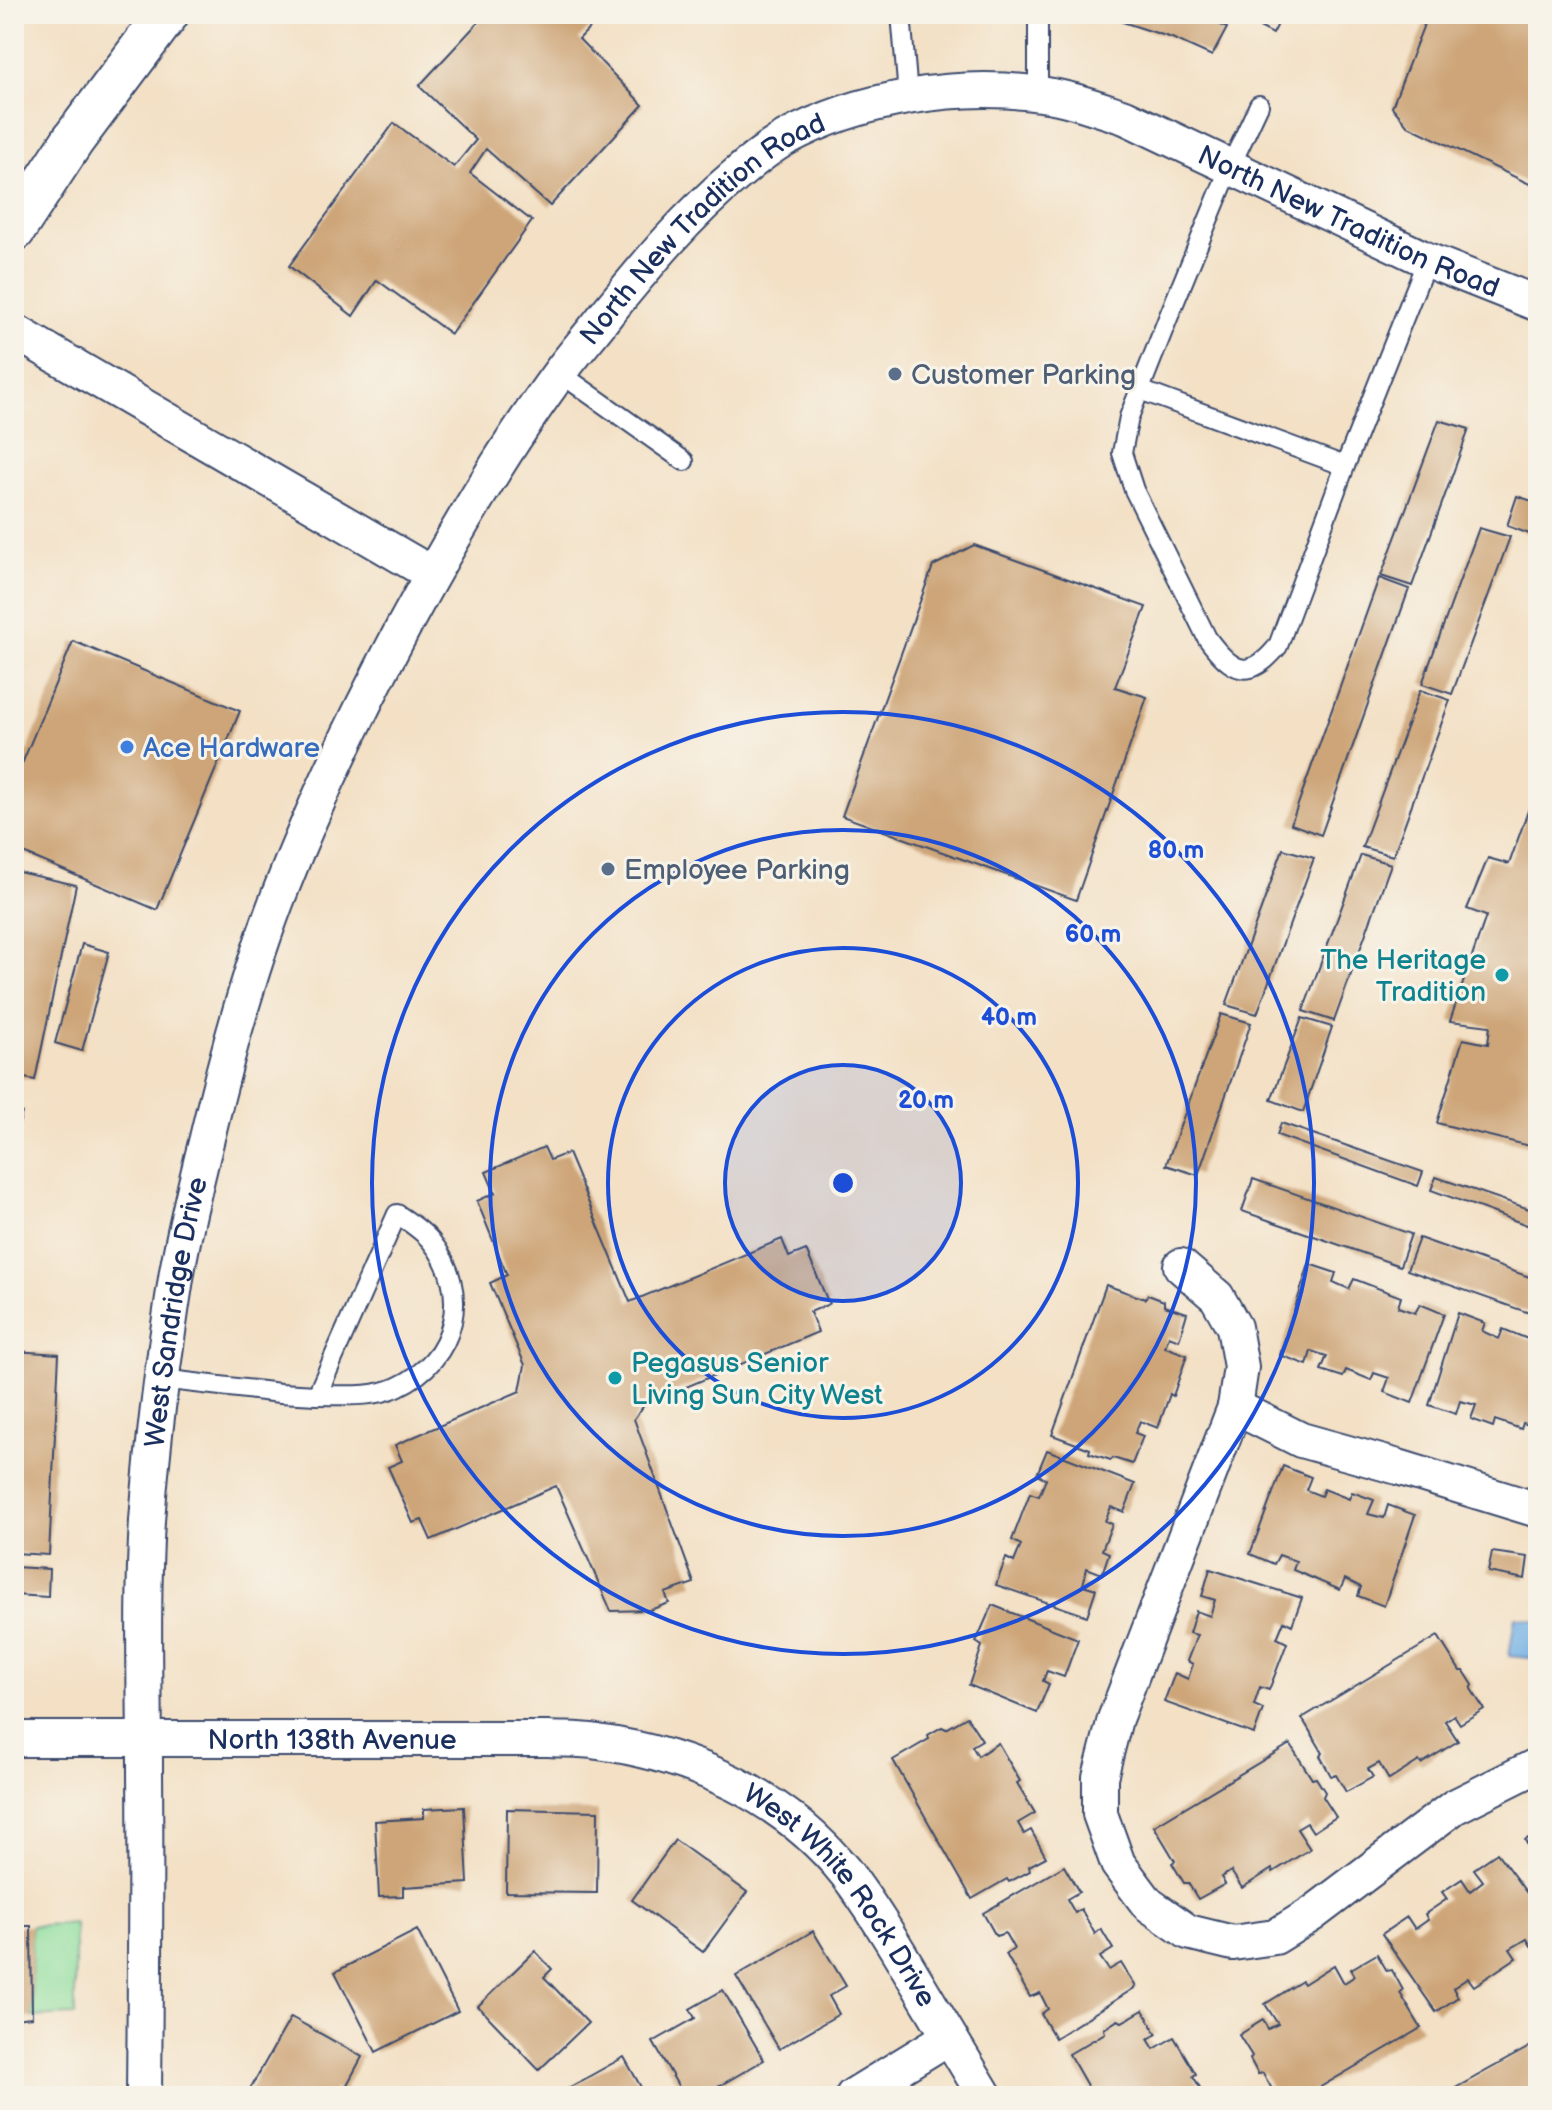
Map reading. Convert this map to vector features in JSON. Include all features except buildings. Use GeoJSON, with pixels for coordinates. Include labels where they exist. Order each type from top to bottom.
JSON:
{"type":"FeatureCollection","features":[{"type":"Feature","properties":{"kind":"street"},"geometry":{"type":"LineString","coordinates":[[14,230],[73,140],[167,14]]}},
{"type":"Feature","properties":{"kind":"street","name":"North New Tradition Road"},"geometry":{"type":"LineString","coordinates":[[432,574],[492,473],[560,373],[689,217],[782,140],[823,121],[908,95],[979,91],[1038,93],[1125,117],[1427,260],[1538,304]]}},
{"type":"Feature","properties":{"kind":"street"},"geometry":{"type":"LineString","coordinates":[[14,331],[432,574]]}},
{"type":"Feature","properties":{"kind":"street","name":"West Sandridge Drive"},"geometry":{"type":"LineString","coordinates":[[144,2096],[144,1628],[147,1520],[161,1379],[178,1265],[222,1073],[250,977],[280,891],[373,684],[432,574]]}},
{"type":"Feature","properties":{"kind":"street"},"geometry":{"type":"LineString","coordinates":[[1181,1266],[1217,1297],[1234,1327],[1241,1367],[1235,1407],[1115,1719],[1100,1777],[1100,1814],[1118,1864],[1148,1904],[1188,1932],[1233,1943],[1275,1937],[1312,1914],[1454,1807],[1538,1765]]}},
{"type":"Feature","properties":{"kind":"street"},"geometry":{"type":"LineString","coordinates":[[1235,1407],[1301,1440],[1538,1510]]}},
{"type":"Feature","properties":{"kind":"street","name":"North 138th Avenue"},"geometry":{"type":"LineString","coordinates":[[14,1739],[549,1739],[597,1741],[647,1752]]}},
{"type":"Feature","properties":{"kind":"street","name":"West White Rock Drive"},"geometry":{"type":"LineString","coordinates":[[647,1752],[679,1760],[749,1790],[817,1843],[845,1872],[883,1926],[985,2096]]}},
{"type":"Feature","properties":{"kind":"street"},"geometry":{"type":"LineString","coordinates":[[853,2096],[949,2037]]}},
{"type":"Feature","properties":{"kind":"lane"},"geometry":{"type":"LineString","coordinates":[[901,14],[908,95]]}},
{"type":"Feature","properties":{"kind":"lane"},"geometry":{"type":"LineString","coordinates":[[1038,14],[1038,93]]}},
{"type":"Feature","properties":{"kind":"lane"},"geometry":{"type":"LineString","coordinates":[[1259,105],[1230,167],[1129,417],[1122,453],[1127,473],[1207,638],[1233,665],[1254,668],[1262,664],[1278,646],[1427,260]]}},
{"type":"Feature","properties":{"kind":"lane"},"geometry":{"type":"LineString","coordinates":[[560,373],[684,461]]}},
{"type":"Feature","properties":{"kind":"lane"},"geometry":{"type":"LineString","coordinates":[[1140,390],[1345,466]]}},
{"type":"Feature","properties":{"kind":"lane"},"geometry":{"type":"LineString","coordinates":[[161,1379],[280,1393],[317,1395],[371,1393],[396,1387],[426,1368],[450,1332],[455,1302],[446,1266],[434,1244],[397,1214],[317,1395]]}},
{"type":"Feature","properties":{"kind":"green space"},"geometry":{"type":"Polygon","coordinates":[[[75,1923],[75,2015],[32,2017],[31,1926],[75,1923]]]}},
{"type":"Feature","properties":{"kind":"water"},"geometry":{"type":"Polygon","coordinates":[[[1515,1617],[1538,1621],[1538,1659],[1509,1656],[1515,1617]]]}},
{"type":"Feature","properties":{"kind":"place","name":"Customer Parking"},"geometry":{"type":"Point","coordinates":[895,374]}},
{"type":"Feature","properties":{"kind":"place","name":"Ace Hardware"},"geometry":{"type":"Point","coordinates":[127,747]}},
{"type":"Feature","properties":{"kind":"place","name":"Employee Parking"},"geometry":{"type":"Point","coordinates":[608,869]}},
{"type":"Feature","properties":{"kind":"place","name":"The Heritage Tradition"},"geometry":{"type":"Point","coordinates":[1502,975]}},
{"type":"Feature","properties":{"kind":"place","name":"Pegasus Senior Living Sun City West"},"geometry":{"type":"Point","coordinates":[615,1378]}}]}
